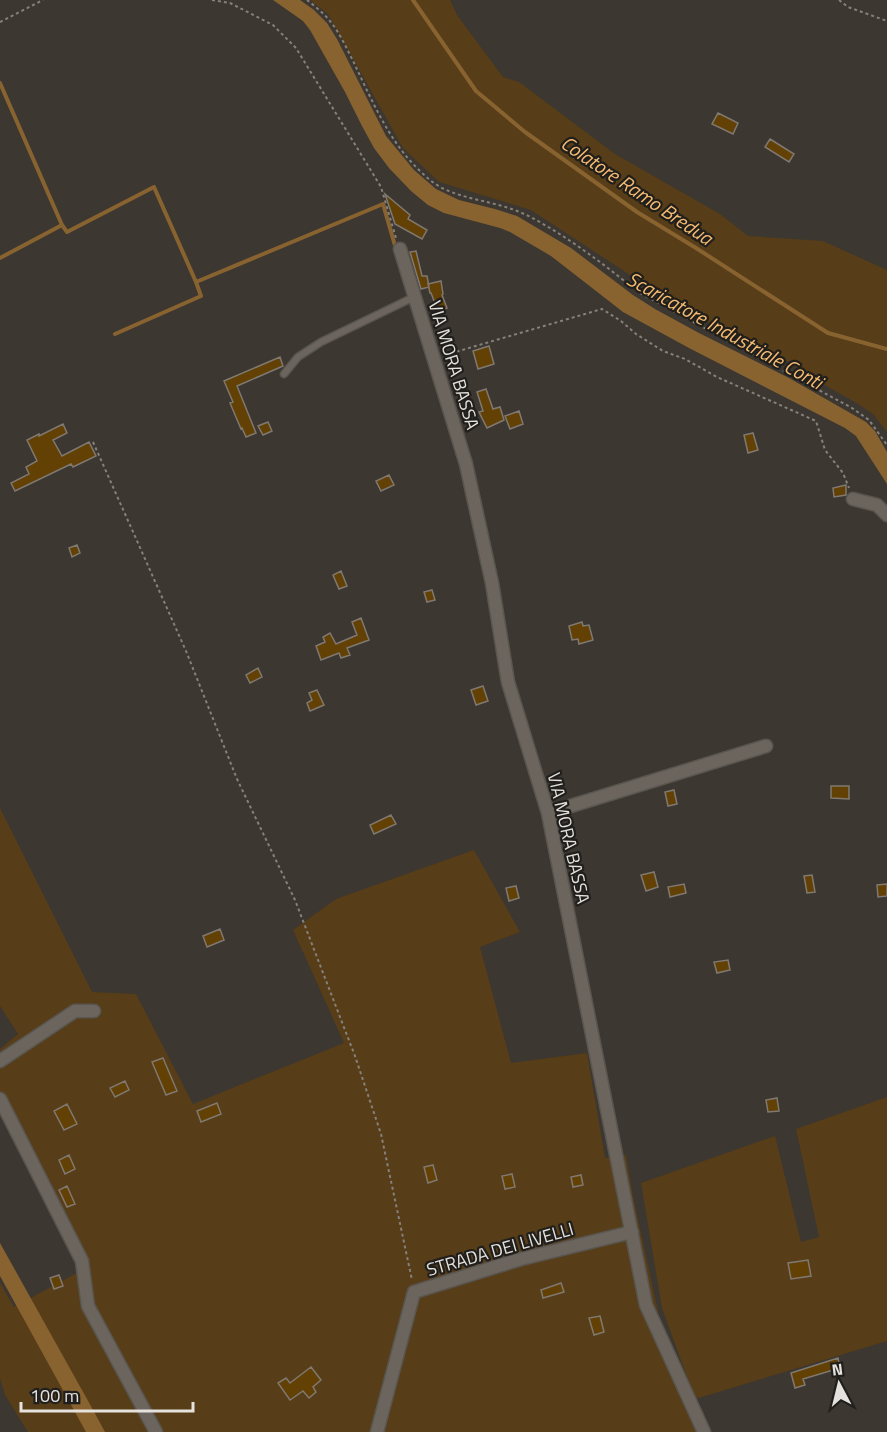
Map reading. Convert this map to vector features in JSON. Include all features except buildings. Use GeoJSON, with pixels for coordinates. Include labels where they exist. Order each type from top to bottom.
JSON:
{"type":"FeatureCollection","features":[{"type":"Feature","properties":{"kind":"street","name":"VIA MORA BASSA"},"geometry":{"type":"LineString","coordinates":[[400,249],[466,464],[492,584],[508,682],[548,813],[646,1305],[704,1432]]}},
{"type":"Feature","properties":{"kind":"street"},"geometry":{"type":"LineString","coordinates":[[853,499],[877,505],[887,515]]}},
{"type":"Feature","properties":{"kind":"street"},"geometry":{"type":"LineString","coordinates":[[548,813],[766,746]]}},
{"type":"Feature","properties":{"kind":"street"},"geometry":{"type":"LineString","coordinates":[[0,1061],[75,1011],[94,1011]]}},
{"type":"Feature","properties":{"kind":"street"},"geometry":{"type":"LineString","coordinates":[[0,1099],[82,1261],[88,1306],[156,1432]]}},
{"type":"Feature","properties":{"kind":"street","name":"STRADA DEI LIVELLI"},"geometry":{"type":"LineString","coordinates":[[377,1432],[414,1292],[520,1259],[632,1232]]}},
{"type":"Feature","properties":{"kind":"lane"},"geometry":{"type":"LineString","coordinates":[[284,374],[298,357],[321,342],[414,294]]}},
{"type":"Feature","properties":{"kind":"path"},"geometry":{"type":"LineString","coordinates":[[0,22],[43,0]]}},
{"type":"Feature","properties":{"kind":"path"},"geometry":{"type":"LineString","coordinates":[[212,0],[230,3],[273,25],[296,48],[381,187],[400,249]]}},
{"type":"Feature","properties":{"kind":"path"},"geometry":{"type":"LineString","coordinates":[[307,0],[332,24],[391,135],[407,158],[431,181],[443,189],[524,213],[611,269],[638,292],[852,408],[870,420],[887,445]]}},
{"type":"Feature","properties":{"kind":"path"},"geometry":{"type":"LineString","coordinates":[[839,0],[848,7],[887,21]]}},
{"type":"Feature","properties":{"kind":"path"},"geometry":{"type":"LineString","coordinates":[[434,359],[602,309],[663,351],[816,420],[825,450],[843,473],[853,499]]}},
{"type":"Feature","properties":{"kind":"path"},"geometry":{"type":"LineString","coordinates":[[93,442],[186,651],[237,779],[295,900],[355,1056],[381,1134],[414,1292]]}},
{"type":"Feature","properties":{"kind":"shaded area"},"geometry":{"type":"Polygon","coordinates":[[[273,0],[300,0],[327,23],[386,136],[414,170],[436,189],[459,200],[517,216],[571,248],[655,309],[789,378],[866,422],[875,431],[887,452],[887,484],[856,436],[845,428],[623,312],[551,256],[510,232],[444,213],[428,205],[389,168],[374,148],[310,30],[303,21],[273,0]]]}},
{"type":"Feature","properties":{"kind":"shaded area"},"geometry":{"type":"Polygon","coordinates":[[[310,0],[450,0],[457,15],[503,77],[519,82],[615,154],[720,214],[748,236],[823,241],[887,270],[887,432],[873,414],[855,402],[781,357],[704,320],[648,289],[531,210],[439,182],[403,148],[328,14],[310,0]]]}},
{"type":"Feature","properties":{"kind":"shaded area"},"geometry":{"type":"Polygon","coordinates":[[[0,808],[92,992],[136,994],[193,1104],[344,1043],[293,930],[336,899],[474,850],[520,932],[480,947],[511,1063],[587,1053],[605,1158],[626,1155],[661,1325],[694,1404],[710,1432],[28,1432],[5,1395],[0,1378],[0,1283],[14,1307],[84,1269],[0,1099],[0,1049],[18,1034],[0,1006],[0,808]]]}},
{"type":"Feature","properties":{"kind":"shaded area"},"geometry":{"type":"Polygon","coordinates":[[[887,1097],[887,1341],[695,1399],[662,1308],[641,1183],[775,1136],[801,1242],[819,1237],[796,1129],[887,1097]]]}},
{"type":"Feature","properties":{"kind":"shaded area"},"geometry":{"type":"Polygon","coordinates":[[[0,1243],[105,1432],[86,1432],[0,1276],[0,1243]]]}},
{"type":"Feature","properties":{"kind":"waterway","name":"Colatore Ramo Bredua"},"geometry":{"type":"LineString","coordinates":[[413,0],[476,91],[525,132],[637,212],[828,333],[887,349]]}},
{"type":"Feature","properties":{"kind":"waterway"},"geometry":{"type":"LineString","coordinates":[[0,83],[67,232],[154,187],[196,282],[383,204],[396,249]]}},
{"type":"Feature","properties":{"kind":"waterway"},"geometry":{"type":"LineString","coordinates":[[0,258],[62,225]]}},
{"type":"Feature","properties":{"kind":"waterway"},"geometry":{"type":"LineString","coordinates":[[115,334],[201,296],[196,282]]}},
{"type":"Feature","properties":{"kind":"water label","name":"Scaricatore Industriale Conti"},"geometry":{"type":"Point","coordinates":[725,330]}}]}
